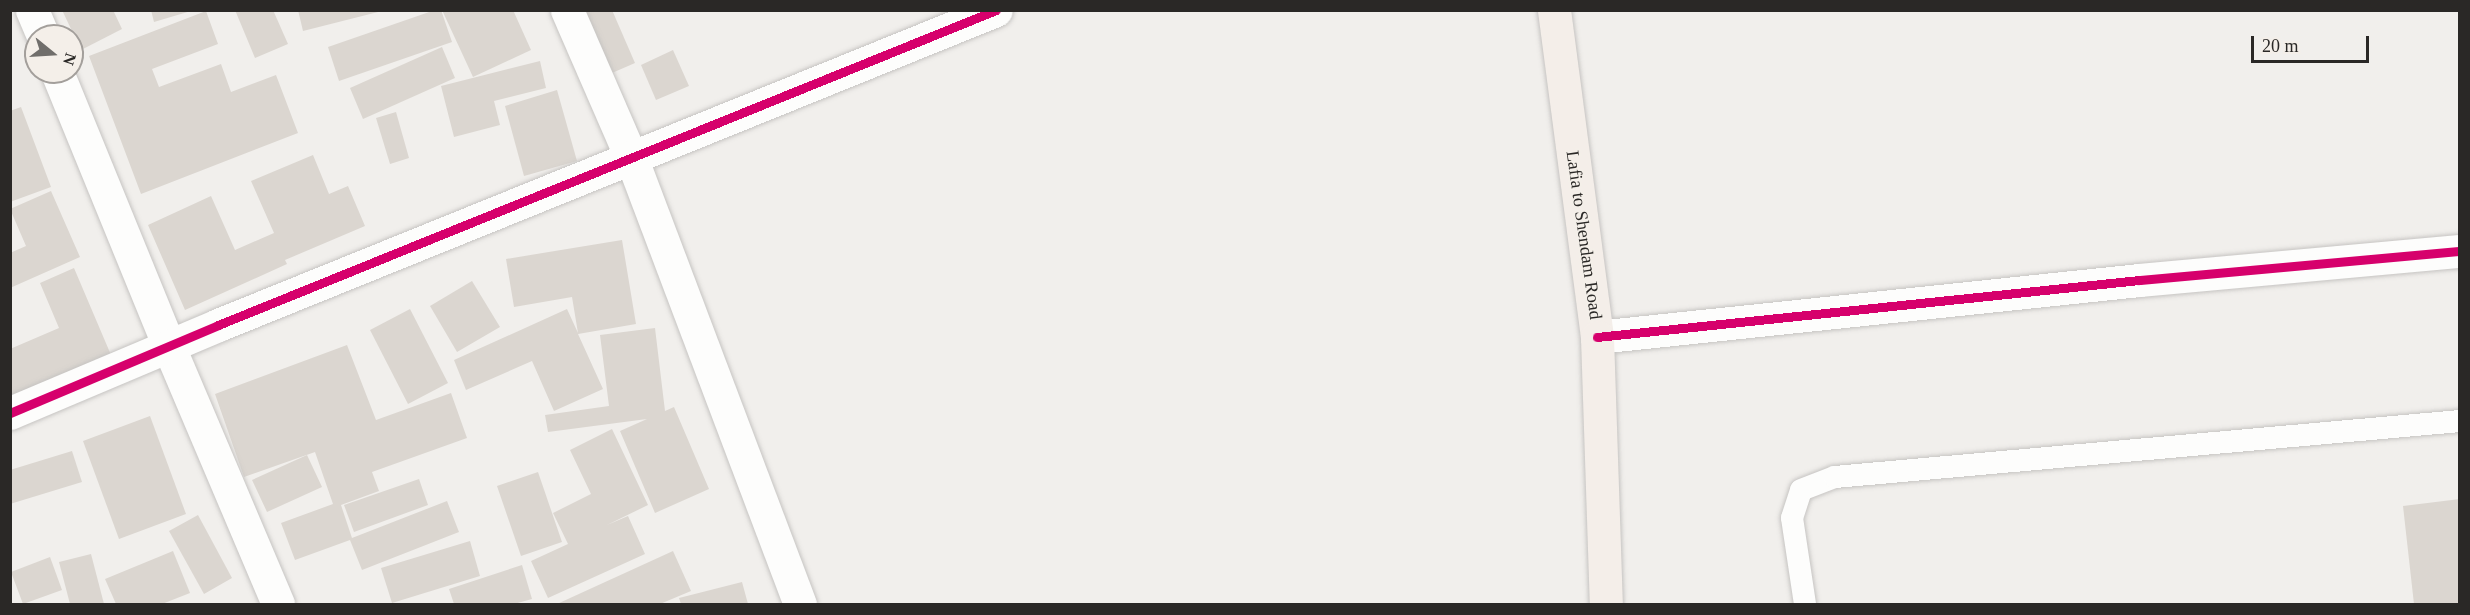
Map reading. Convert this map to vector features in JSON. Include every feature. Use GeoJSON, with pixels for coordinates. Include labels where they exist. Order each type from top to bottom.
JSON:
{"type":"FeatureCollection","features":[{"type":"Feature","properties":{"kind":"main road","name":"Lafia to Shendam Road"},"geometry":{"type":"LineString","coordinates":[[1554,10],[1597,337],[1606,604]]}},
{"type":"Feature","properties":{"kind":"street"},"geometry":{"type":"LineString","coordinates":[[32,10],[38,24]]}},
{"type":"Feature","properties":{"kind":"street"},"geometry":{"type":"LineString","coordinates":[[567,10],[632,157],[800,604]]}},
{"type":"Feature","properties":{"kind":"street"},"geometry":{"type":"LineString","coordinates":[[10,413],[169,346],[996,10]]}},
{"type":"Feature","properties":{"kind":"street"},"geometry":{"type":"LineString","coordinates":[[62,84],[278,604]]}},
{"type":"Feature","properties":{"kind":"street"},"geometry":{"type":"LineString","coordinates":[[1597,337],[2139,280],[2460,251]]}},
{"type":"Feature","properties":{"kind":"lane"},"geometry":{"type":"LineString","coordinates":[[1804,604],[1792,518],[1801,490],[1835,477],[2460,421]]}},
{"type":"Feature","properties":{"kind":"building"},"geometry":{"type":"Polygon","coordinates":[[[62,10],[113,10],[122,29],[84,48],[84,24],[69,24],[62,10]]]}},
{"type":"Feature","properties":{"kind":"building"},"geometry":{"type":"Polygon","coordinates":[[[151,10],[190,10],[191,11],[154,22],[151,10]]]}},
{"type":"Feature","properties":{"kind":"building"},"geometry":{"type":"Polygon","coordinates":[[[235,10],[273,10],[288,44],[255,58],[235,10]]]}},
{"type":"Feature","properties":{"kind":"building"},"geometry":{"type":"Polygon","coordinates":[[[298,10],[382,10],[382,11],[303,31],[298,10]]]}},
{"type":"Feature","properties":{"kind":"building"},"geometry":{"type":"Polygon","coordinates":[[[435,10],[441,10],[452,42],[339,81],[328,47],[435,10]]]}},
{"type":"Feature","properties":{"kind":"building"},"geometry":{"type":"Polygon","coordinates":[[[442,10],[513,10],[531,50],[473,77],[442,10]]]}},
{"type":"Feature","properties":{"kind":"building"},"geometry":{"type":"Polygon","coordinates":[[[584,10],[612,10],[635,63],[612,73],[584,10]]]}},
{"type":"Feature","properties":{"kind":"building"},"geometry":{"type":"Polygon","coordinates":[[[206,11],[218,44],[152,69],[159,87],[221,64],[231,92],[276,75],[298,133],[141,194],[89,56],[206,11]]]}},
{"type":"Feature","properties":{"kind":"building"},"geometry":{"type":"Polygon","coordinates":[[[442,47],[455,78],[363,119],[350,88],[442,47]]]}},
{"type":"Feature","properties":{"kind":"building"},"geometry":{"type":"Polygon","coordinates":[[[673,50],[689,86],[656,100],[641,65],[673,50]]]}},
{"type":"Feature","properties":{"kind":"building"},"geometry":{"type":"Polygon","coordinates":[[[540,61],[546,88],[494,101],[500,125],[454,137],[441,86],[540,61]]]}},
{"type":"Feature","properties":{"kind":"building"},"geometry":{"type":"Polygon","coordinates":[[[557,90],[577,161],[524,176],[505,106],[557,90]]]}},
{"type":"Feature","properties":{"kind":"building"},"geometry":{"type":"Polygon","coordinates":[[[21,107],[51,187],[10,202],[10,111],[21,107]]]}},
{"type":"Feature","properties":{"kind":"building"},"geometry":{"type":"Polygon","coordinates":[[[396,112],[409,158],[390,164],[376,118],[396,112]]]}},
{"type":"Feature","properties":{"kind":"building"},"geometry":{"type":"Polygon","coordinates":[[[313,155],[329,194],[348,186],[365,226],[285,260],[287,264],[185,310],[148,225],[211,196],[235,250],[274,233],[251,181],[313,155]]]}},
{"type":"Feature","properties":{"kind":"building"},"geometry":{"type":"Polygon","coordinates":[[[51,191],[80,257],[10,288],[10,253],[26,246],[10,209],[51,191]]]}},
{"type":"Feature","properties":{"kind":"building"},"geometry":{"type":"Polygon","coordinates":[[[622,240],[636,324],[578,334],[603,389],[554,411],[532,361],[466,390],[454,360],[567,309],[578,333],[572,297],[514,307],[506,259],[622,240]]]}},
{"type":"Feature","properties":{"kind":"building"},"geometry":{"type":"Polygon","coordinates":[[[74,268],[111,355],[10,398],[10,349],[59,328],[40,283],[74,268]]]}},
{"type":"Feature","properties":{"kind":"building"},"geometry":{"type":"Polygon","coordinates":[[[472,281],[500,327],[457,352],[430,306],[472,281]]]}},
{"type":"Feature","properties":{"kind":"building"},"geometry":{"type":"Polygon","coordinates":[[[410,309],[448,383],[408,404],[370,330],[410,309]]]}},
{"type":"Feature","properties":{"kind":"building"},"geometry":{"type":"Polygon","coordinates":[[[655,328],[665,411],[674,407],[709,489],[655,513],[620,431],[647,419],[548,432],[545,415],[609,406],[600,335],[655,328]]]}},
{"type":"Feature","properties":{"kind":"building"},"geometry":{"type":"Polygon","coordinates":[[[347,345],[376,420],[451,393],[467,438],[372,472],[379,491],[341,505],[352,538],[447,501],[459,532],[362,570],[350,540],[295,560],[281,523],[333,504],[315,452],[244,477],[215,394],[347,345]]]}},
{"type":"Feature","properties":{"kind":"building"},"geometry":{"type":"Polygon","coordinates":[[[150,416],[186,514],[119,539],[83,441],[150,416]]]}},
{"type":"Feature","properties":{"kind":"building"},"geometry":{"type":"Polygon","coordinates":[[[612,429],[648,505],[607,525],[628,516],[645,554],[548,598],[531,561],[568,544],[553,513],[591,494],[570,450],[612,429]]]}},
{"type":"Feature","properties":{"kind":"building"},"geometry":{"type":"Polygon","coordinates":[[[72,451],[82,482],[10,504],[10,470],[72,451]]]}},
{"type":"Feature","properties":{"kind":"building"},"geometry":{"type":"Polygon","coordinates":[[[307,455],[322,487],[267,512],[252,480],[307,455]]]}},
{"type":"Feature","properties":{"kind":"building"},"geometry":{"type":"Polygon","coordinates":[[[538,472],[562,542],[521,556],[497,486],[538,472]]]}},
{"type":"Feature","properties":{"kind":"building"},"geometry":{"type":"Polygon","coordinates":[[[419,479],[428,505],[354,532],[344,505],[419,479]]]}},
{"type":"Feature","properties":{"kind":"building"},"geometry":{"type":"Polygon","coordinates":[[[2460,499],[2460,604],[2414,604],[2403,506],[2460,499]]]}},
{"type":"Feature","properties":{"kind":"building"},"geometry":{"type":"Polygon","coordinates":[[[198,515],[232,578],[204,594],[169,531],[198,515]]]}},
{"type":"Feature","properties":{"kind":"building"},"geometry":{"type":"Polygon","coordinates":[[[470,541],[480,576],[392,603],[381,568],[470,541]]]}},
{"type":"Feature","properties":{"kind":"building"},"geometry":{"type":"Polygon","coordinates":[[[173,551],[190,593],[162,604],[116,604],[105,579],[173,551]]]}},
{"type":"Feature","properties":{"kind":"building"},"geometry":{"type":"Polygon","coordinates":[[[673,551],[691,591],[660,604],[557,604],[673,551]]]}},
{"type":"Feature","properties":{"kind":"building"},"geometry":{"type":"Polygon","coordinates":[[[91,554],[104,604],[70,604],[59,562],[91,554]]]}},
{"type":"Feature","properties":{"kind":"building"},"geometry":{"type":"Polygon","coordinates":[[[50,557],[62,590],[23,604],[11,572],[50,557]]]}},
{"type":"Feature","properties":{"kind":"building"},"geometry":{"type":"Polygon","coordinates":[[[522,565],[532,599],[514,604],[454,604],[449,589],[522,565]]]}},
{"type":"Feature","properties":{"kind":"building"},"geometry":{"type":"Polygon","coordinates":[[[742,582],[748,604],[681,604],[679,598],[742,582]]]}},
{"type":"Feature","properties":{"kind":"cycle path"},"geometry":{"type":"LineString","coordinates":[[10,413],[218,325],[996,10]]}},
{"type":"Feature","properties":{"kind":"cycle path"},"geometry":{"type":"LineString","coordinates":[[1597,337],[2139,280],[2460,251]]}}]}
